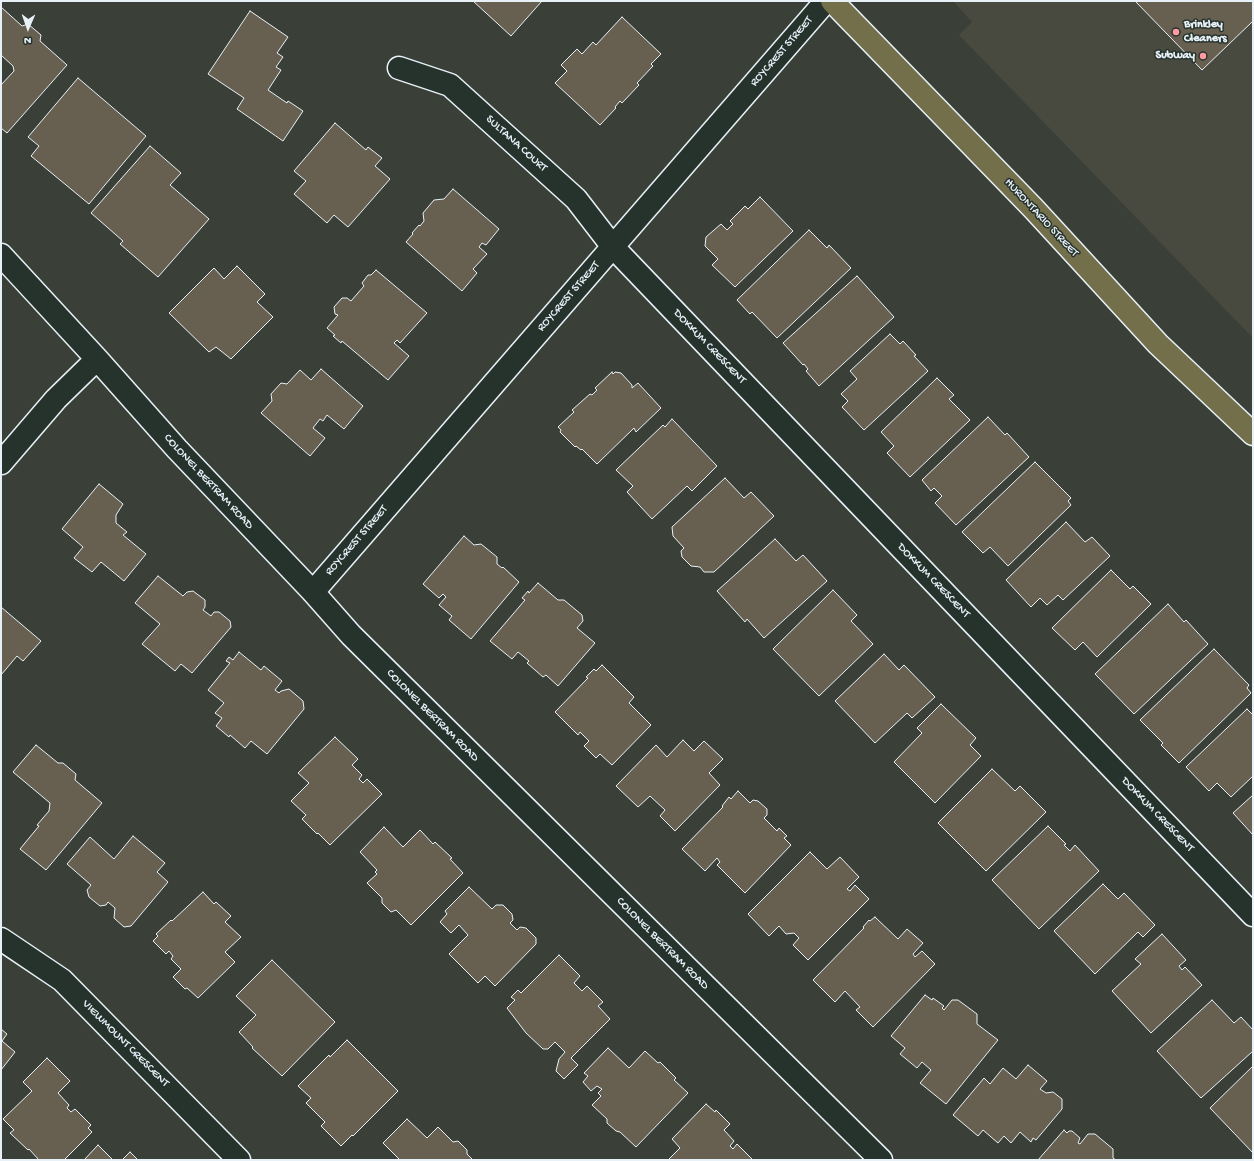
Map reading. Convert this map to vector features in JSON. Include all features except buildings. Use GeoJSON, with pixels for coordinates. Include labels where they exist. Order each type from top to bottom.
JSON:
{"type":"FeatureCollection","features":[{"type":"Feature","properties":{"kind":"main road","name":"HURONTARIO STREET"},"geometry":{"type":"LineString","coordinates":[[832,1],[1033,208],[1158,344],[1253,434]]}},
{"type":"Feature","properties":{"kind":"street","name":"ROYCREST STREET"},"geometry":{"type":"LineString","coordinates":[[313,592],[826,1]]}},
{"type":"Feature","properties":{"kind":"street","name":"SULTANA COURT"},"geometry":{"type":"LineString","coordinates":[[399,68],[450,85],[576,199],[612,246]]}},
{"type":"Feature","properties":{"kind":"street","name":"DOKKUM CRESCENT"},"geometry":{"type":"LineString","coordinates":[[612,246],[1253,915]]}},
{"type":"Feature","properties":{"kind":"street","name":"COLONEL BERTRAM ROAD"},"geometry":{"type":"LineString","coordinates":[[1,255],[97,359],[176,449],[313,592],[357,641],[881,1160]]}},
{"type":"Feature","properties":{"kind":"street"},"geometry":{"type":"LineString","coordinates":[[1,463],[56,399],[97,359]]}},
{"type":"Feature","properties":{"kind":"street","name":"VIEWMOUNT CRESCENT"},"geometry":{"type":"LineString","coordinates":[[1,939],[62,980],[239,1160]]}},
{"type":"Feature","properties":{"kind":"shaded area"},"geometry":{"type":"Polygon","coordinates":[[[953,1],[1253,1],[1253,338],[959,35],[972,22],[953,1]]]}},
{"type":"Feature","properties":{"kind":"place","name":"Brinkley Cleaners"},"geometry":{"type":"Point","coordinates":[1176,32]}},
{"type":"Feature","properties":{"kind":"place","name":"Subway"},"geometry":{"type":"Point","coordinates":[1203,56]}}]}
